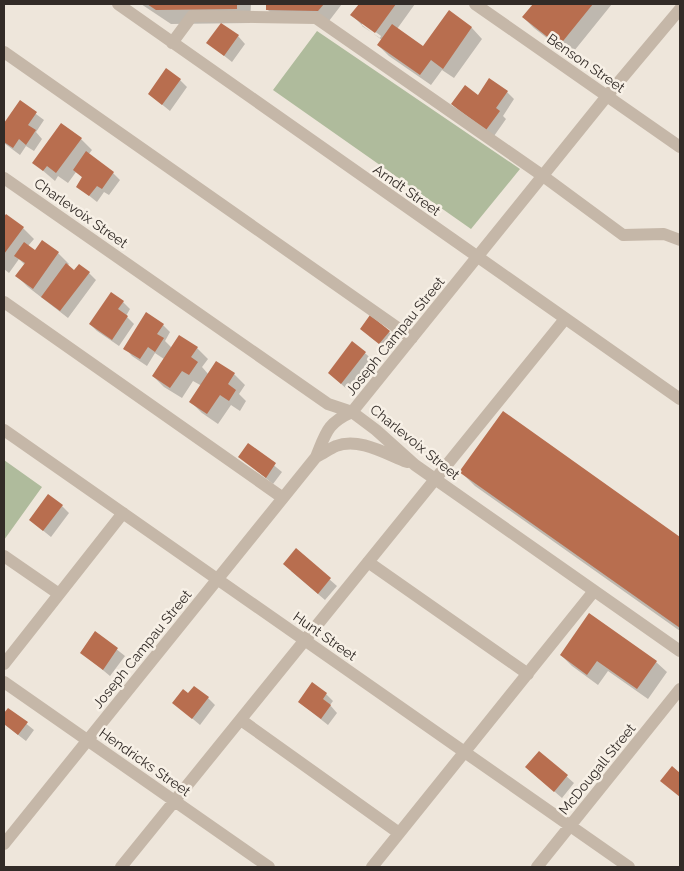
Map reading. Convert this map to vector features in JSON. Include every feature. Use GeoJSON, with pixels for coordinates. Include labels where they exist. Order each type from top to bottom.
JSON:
{"type":"FeatureCollection","features":[{"type":"Feature","properties":{"kind":"street","name":"Arndt Street"},"geometry":{"type":"LineString","coordinates":[[118,4],[680,399]]}},
{"type":"Feature","properties":{"kind":"street","name":"Benson Street"},"geometry":{"type":"LineString","coordinates":[[475,4],[680,147]]}},
{"type":"Feature","properties":{"kind":"street","name":"Joseph Campau Street"},"geometry":{"type":"LineString","coordinates":[[4,844],[316,457],[326,432],[338,418],[352,412],[607,96],[680,9]]}},
{"type":"Feature","properties":{"kind":"street"},"geometry":{"type":"LineString","coordinates":[[172,42],[192,16],[316,18],[543,176],[623,235],[664,234],[680,240]]}},
{"type":"Feature","properties":{"kind":"street"},"geometry":{"type":"LineString","coordinates":[[4,52],[412,338]]}},
{"type":"Feature","properties":{"kind":"street","name":"Charlevoix Street"},"geometry":{"type":"LineString","coordinates":[[4,178],[328,404],[352,412],[376,430],[415,465],[680,651]]}},
{"type":"Feature","properties":{"kind":"street"},"geometry":{"type":"LineString","coordinates":[[4,302],[283,498]]}},
{"type":"Feature","properties":{"kind":"street"},"geometry":{"type":"LineString","coordinates":[[121,867],[565,319]]}},
{"type":"Feature","properties":{"kind":"street","name":"Hunt Street"},"geometry":{"type":"LineString","coordinates":[[4,430],[630,867]]}},
{"type":"Feature","properties":{"kind":"street"},"geometry":{"type":"LineString","coordinates":[[316,457],[337,446],[356,444],[366,445],[415,465]]}},
{"type":"Feature","properties":{"kind":"street"},"geometry":{"type":"LineString","coordinates":[[4,664],[123,513]]}},
{"type":"Feature","properties":{"kind":"street"},"geometry":{"type":"LineString","coordinates":[[4,556],[59,594]]}},
{"type":"Feature","properties":{"kind":"street"},"geometry":{"type":"LineString","coordinates":[[368,562],[528,674]]}},
{"type":"Feature","properties":{"kind":"street"},"geometry":{"type":"LineString","coordinates":[[372,867],[594,591]]}},
{"type":"Feature","properties":{"kind":"street","name":"Hendricks Street"},"geometry":{"type":"LineString","coordinates":[[4,682],[269,867]]}},
{"type":"Feature","properties":{"kind":"street","name":"McDougall Street"},"geometry":{"type":"LineString","coordinates":[[537,867],[680,689]]}},
{"type":"Feature","properties":{"kind":"street"},"geometry":{"type":"LineString","coordinates":[[241,720],[399,833]]}},
{"type":"Feature","properties":{"kind":"green space"},"geometry":{"type":"Polygon","coordinates":[[[317,31],[520,169],[471,229],[273,90],[317,31]]]}},
{"type":"Feature","properties":{"kind":"green space"},"geometry":{"type":"Polygon","coordinates":[[[4,460],[42,487],[4,540],[4,460]]]}},
{"type":"Feature","properties":{"kind":"building"},"geometry":{"type":"Polygon","coordinates":[[[147,4],[237,4],[237,9],[156,10],[147,4]]]}},
{"type":"Feature","properties":{"kind":"building"},"geometry":{"type":"Polygon","coordinates":[[[266,4],[324,4],[318,11],[266,10],[266,4]]]}},
{"type":"Feature","properties":{"kind":"building"},"geometry":{"type":"Polygon","coordinates":[[[359,4],[396,4],[375,33],[350,15],[359,4]]]}},
{"type":"Feature","properties":{"kind":"building"},"geometry":{"type":"Polygon","coordinates":[[[533,4],[593,4],[559,46],[522,17],[533,4]]]}},
{"type":"Feature","properties":{"kind":"building"},"geometry":{"type":"Polygon","coordinates":[[[449,10],[472,27],[443,69],[431,60],[420,75],[377,45],[392,24],[423,46],[449,10]]]}},
{"type":"Feature","properties":{"kind":"building"},"geometry":{"type":"Polygon","coordinates":[[[221,23],[239,35],[224,56],[206,43],[221,23]]]}},
{"type":"Feature","properties":{"kind":"building"},"geometry":{"type":"Polygon","coordinates":[[[166,68],[181,79],[162,105],[148,94],[166,68]]]}},
{"type":"Feature","properties":{"kind":"building"},"geometry":{"type":"Polygon","coordinates":[[[489,78],[508,91],[496,108],[500,111],[486,130],[451,104],[465,85],[478,95],[489,78]]]}},
{"type":"Feature","properties":{"kind":"building"},"geometry":{"type":"Polygon","coordinates":[[[20,100],[37,112],[28,125],[36,130],[26,145],[19,139],[13,148],[4,142],[4,123],[20,100]]]}},
{"type":"Feature","properties":{"kind":"building"},"geometry":{"type":"Polygon","coordinates":[[[61,123],[82,138],[56,173],[47,166],[43,171],[32,163],[61,123]]]}},
{"type":"Feature","properties":{"kind":"building"},"geometry":{"type":"Polygon","coordinates":[[[86,151],[114,172],[102,189],[97,186],[89,196],[76,187],[82,177],[73,170],[86,151]]]}},
{"type":"Feature","properties":{"kind":"building"},"geometry":{"type":"Polygon","coordinates":[[[6,214],[24,227],[4,254],[4,217],[6,214]]]}},
{"type":"Feature","properties":{"kind":"building"},"geometry":{"type":"Polygon","coordinates":[[[42,240],[59,252],[33,289],[15,276],[25,263],[14,256],[24,242],[35,250],[42,240]]]}},
{"type":"Feature","properties":{"kind":"building"},"geometry":{"type":"Polygon","coordinates":[[[66,263],[74,270],[79,264],[90,272],[60,311],[41,297],[66,263]]]}},
{"type":"Feature","properties":{"kind":"building"},"geometry":{"type":"Polygon","coordinates":[[[111,292],[124,301],[118,309],[128,316],[112,340],[89,324],[111,292]]]}},
{"type":"Feature","properties":{"kind":"building"},"geometry":{"type":"Polygon","coordinates":[[[146,312],[164,324],[157,334],[164,338],[155,352],[148,347],[140,359],[123,349],[146,312]]]}},
{"type":"Feature","properties":{"kind":"building"},"geometry":{"type":"Polygon","coordinates":[[[370,315],[390,331],[379,344],[360,329],[370,315]]]}},
{"type":"Feature","properties":{"kind":"building"},"geometry":{"type":"Polygon","coordinates":[[[179,335],[198,347],[191,357],[198,362],[189,375],[182,371],[170,388],[152,376],[179,335]]]}},
{"type":"Feature","properties":{"kind":"building"},"geometry":{"type":"Polygon","coordinates":[[[352,341],[366,352],[341,384],[328,373],[352,341]]]}},
{"type":"Feature","properties":{"kind":"building"},"geometry":{"type":"Polygon","coordinates":[[[216,361],[235,373],[228,384],[236,390],[229,401],[220,395],[207,414],[189,402],[216,361]]]}},
{"type":"Feature","properties":{"kind":"building"},"geometry":{"type":"Polygon","coordinates":[[[503,411],[680,537],[680,628],[459,472],[503,411]]]}},
{"type":"Feature","properties":{"kind":"building"},"geometry":{"type":"Polygon","coordinates":[[[248,443],[276,463],[266,478],[238,457],[248,443]]]}},
{"type":"Feature","properties":{"kind":"building"},"geometry":{"type":"Polygon","coordinates":[[[48,494],[63,505],[43,531],[29,520],[48,494]]]}},
{"type":"Feature","properties":{"kind":"building"},"geometry":{"type":"Polygon","coordinates":[[[296,548],[331,578],[318,594],[283,564],[296,548]]]}},
{"type":"Feature","properties":{"kind":"building"},"geometry":{"type":"Polygon","coordinates":[[[589,613],[657,661],[637,689],[597,661],[587,675],[560,655],[589,613]]]}},
{"type":"Feature","properties":{"kind":"building"},"geometry":{"type":"Polygon","coordinates":[[[95,631],[118,648],[103,670],[80,653],[95,631]]]}},
{"type":"Feature","properties":{"kind":"building"},"geometry":{"type":"Polygon","coordinates":[[[312,682],[327,693],[323,699],[331,705],[321,719],[298,702],[312,682]]]}},
{"type":"Feature","properties":{"kind":"building"},"geometry":{"type":"Polygon","coordinates":[[[194,686],[209,697],[192,719],[172,703],[183,689],[188,693],[194,686]]]}},
{"type":"Feature","properties":{"kind":"building"},"geometry":{"type":"Polygon","coordinates":[[[8,708],[28,722],[18,735],[4,724],[4,713],[8,708]]]}},
{"type":"Feature","properties":{"kind":"building"},"geometry":{"type":"Polygon","coordinates":[[[539,751],[568,775],[554,792],[525,767],[539,751]]]}},
{"type":"Feature","properties":{"kind":"building"},"geometry":{"type":"Polygon","coordinates":[[[672,766],[680,773],[680,797],[660,781],[672,766]]]}}]}
